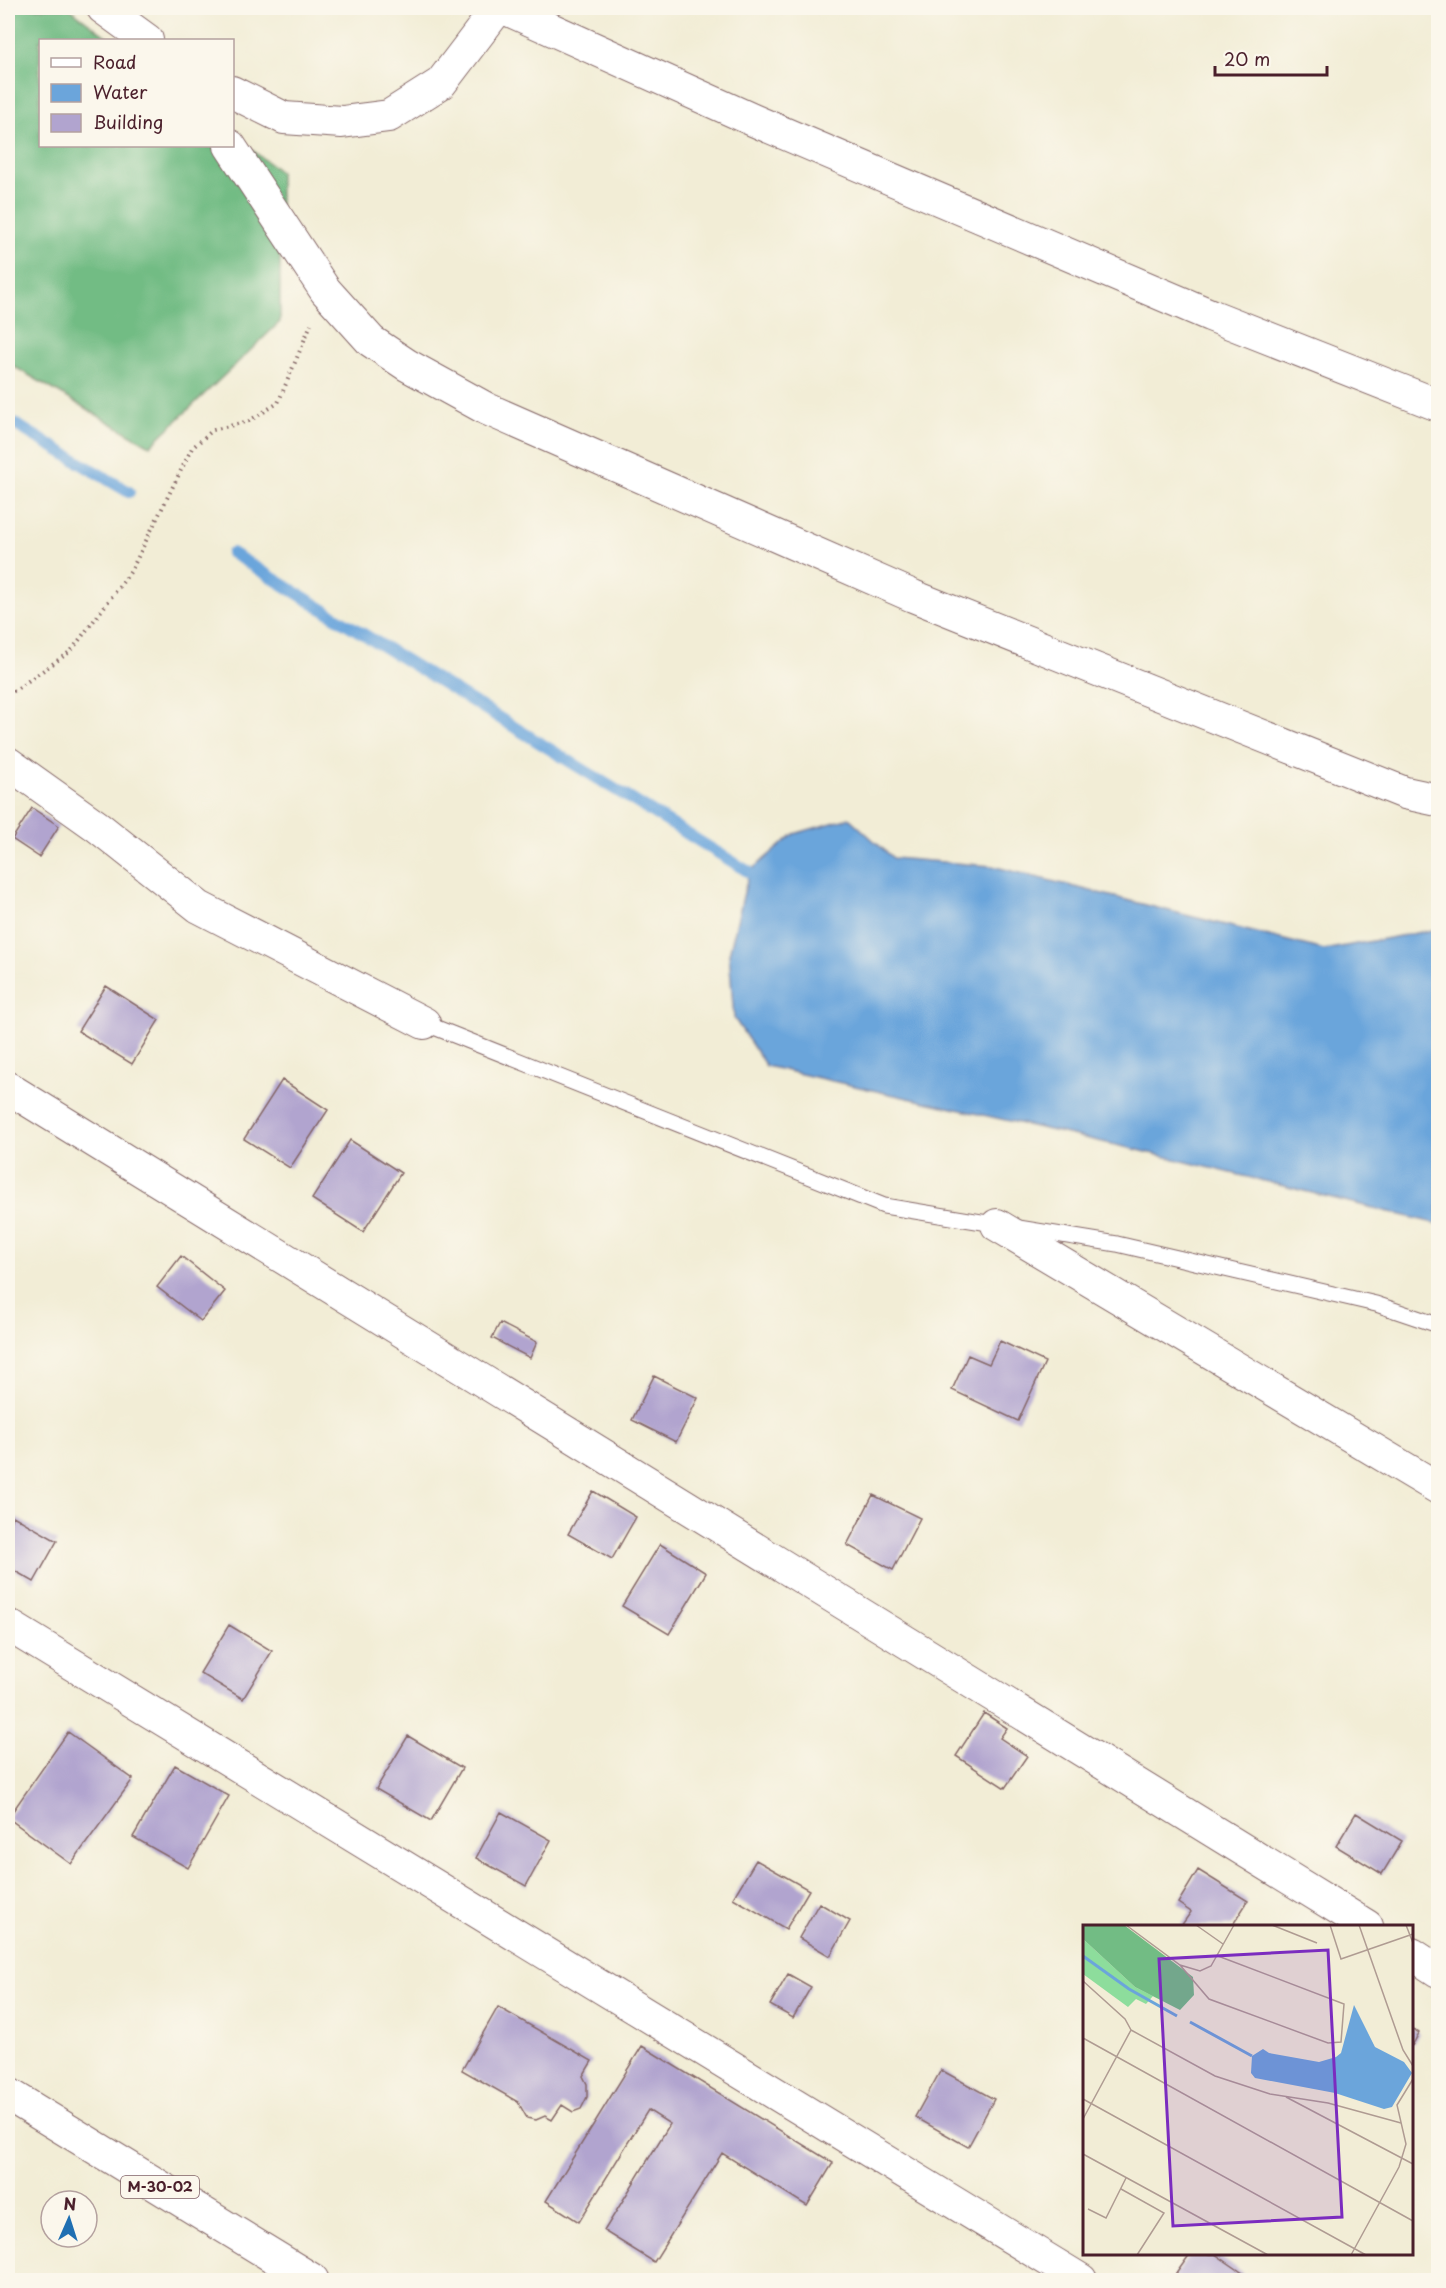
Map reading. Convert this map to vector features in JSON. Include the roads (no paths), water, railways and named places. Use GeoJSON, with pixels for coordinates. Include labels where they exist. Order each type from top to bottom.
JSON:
{"type":"FeatureCollection","features":[{"type":"Feature","properties":{"kind":"main road","name":"М-30-02"},"geometry":{"type":"LineString","coordinates":[[8,2094],[312,2280]]}},
{"type":"Feature","properties":{"kind":"street"},"geometry":{"type":"LineString","coordinates":[[103,8],[146,39]]}},
{"type":"Feature","properties":{"kind":"street"},"geometry":{"type":"LineString","coordinates":[[234,93],[284,118],[342,122],[389,116],[441,83],[498,8]]}},
{"type":"Feature","properties":{"kind":"street"},"geometry":{"type":"LineString","coordinates":[[504,8],[753,120],[1210,315],[1438,405]]}},
{"type":"Feature","properties":{"kind":"street"},"geometry":{"type":"LineString","coordinates":[[231,147],[325,290],[371,341],[407,365],[488,408],[912,596],[1405,793],[1438,800]]}},
{"type":"Feature","properties":{"kind":"street"},"geometry":{"type":"LineString","coordinates":[[8,763],[98,827],[199,907],[424,1023]]}},
{"type":"Feature","properties":{"kind":"street"},"geometry":{"type":"LineString","coordinates":[[8,1088],[1365,1925]]}},
{"type":"Feature","properties":{"kind":"street"},"geometry":{"type":"LineString","coordinates":[[997,1225],[1438,1488]]}},
{"type":"Feature","properties":{"kind":"street"},"geometry":{"type":"LineString","coordinates":[[8,1625],[1081,2280]]}},
{"type":"Feature","properties":{"kind":"street"},"geometry":{"type":"LineString","coordinates":[[1413,1955],[1438,1971]]}},
{"type":"Feature","properties":{"kind":"lane"},"geometry":{"type":"LineString","coordinates":[[424,1023],[884,1206],[1117,1244],[1376,1304],[1438,1326]]}},
{"type":"Feature","properties":{"kind":"water"},"geometry":{"type":"Polygon","coordinates":[[[849,818],[893,858],[992,866],[1324,950],[1438,929],[1438,1224],[1138,1150],[766,1066],[734,1018],[729,954],[749,872],[794,834],[849,818]]]}},
{"type":"Feature","properties":{"kind":"waterway"},"geometry":{"type":"LineString","coordinates":[[8,420],[129,492]]}},
{"type":"Feature","properties":{"kind":"waterway"},"geometry":{"type":"LineString","coordinates":[[232,553],[749,872]]}}]}
